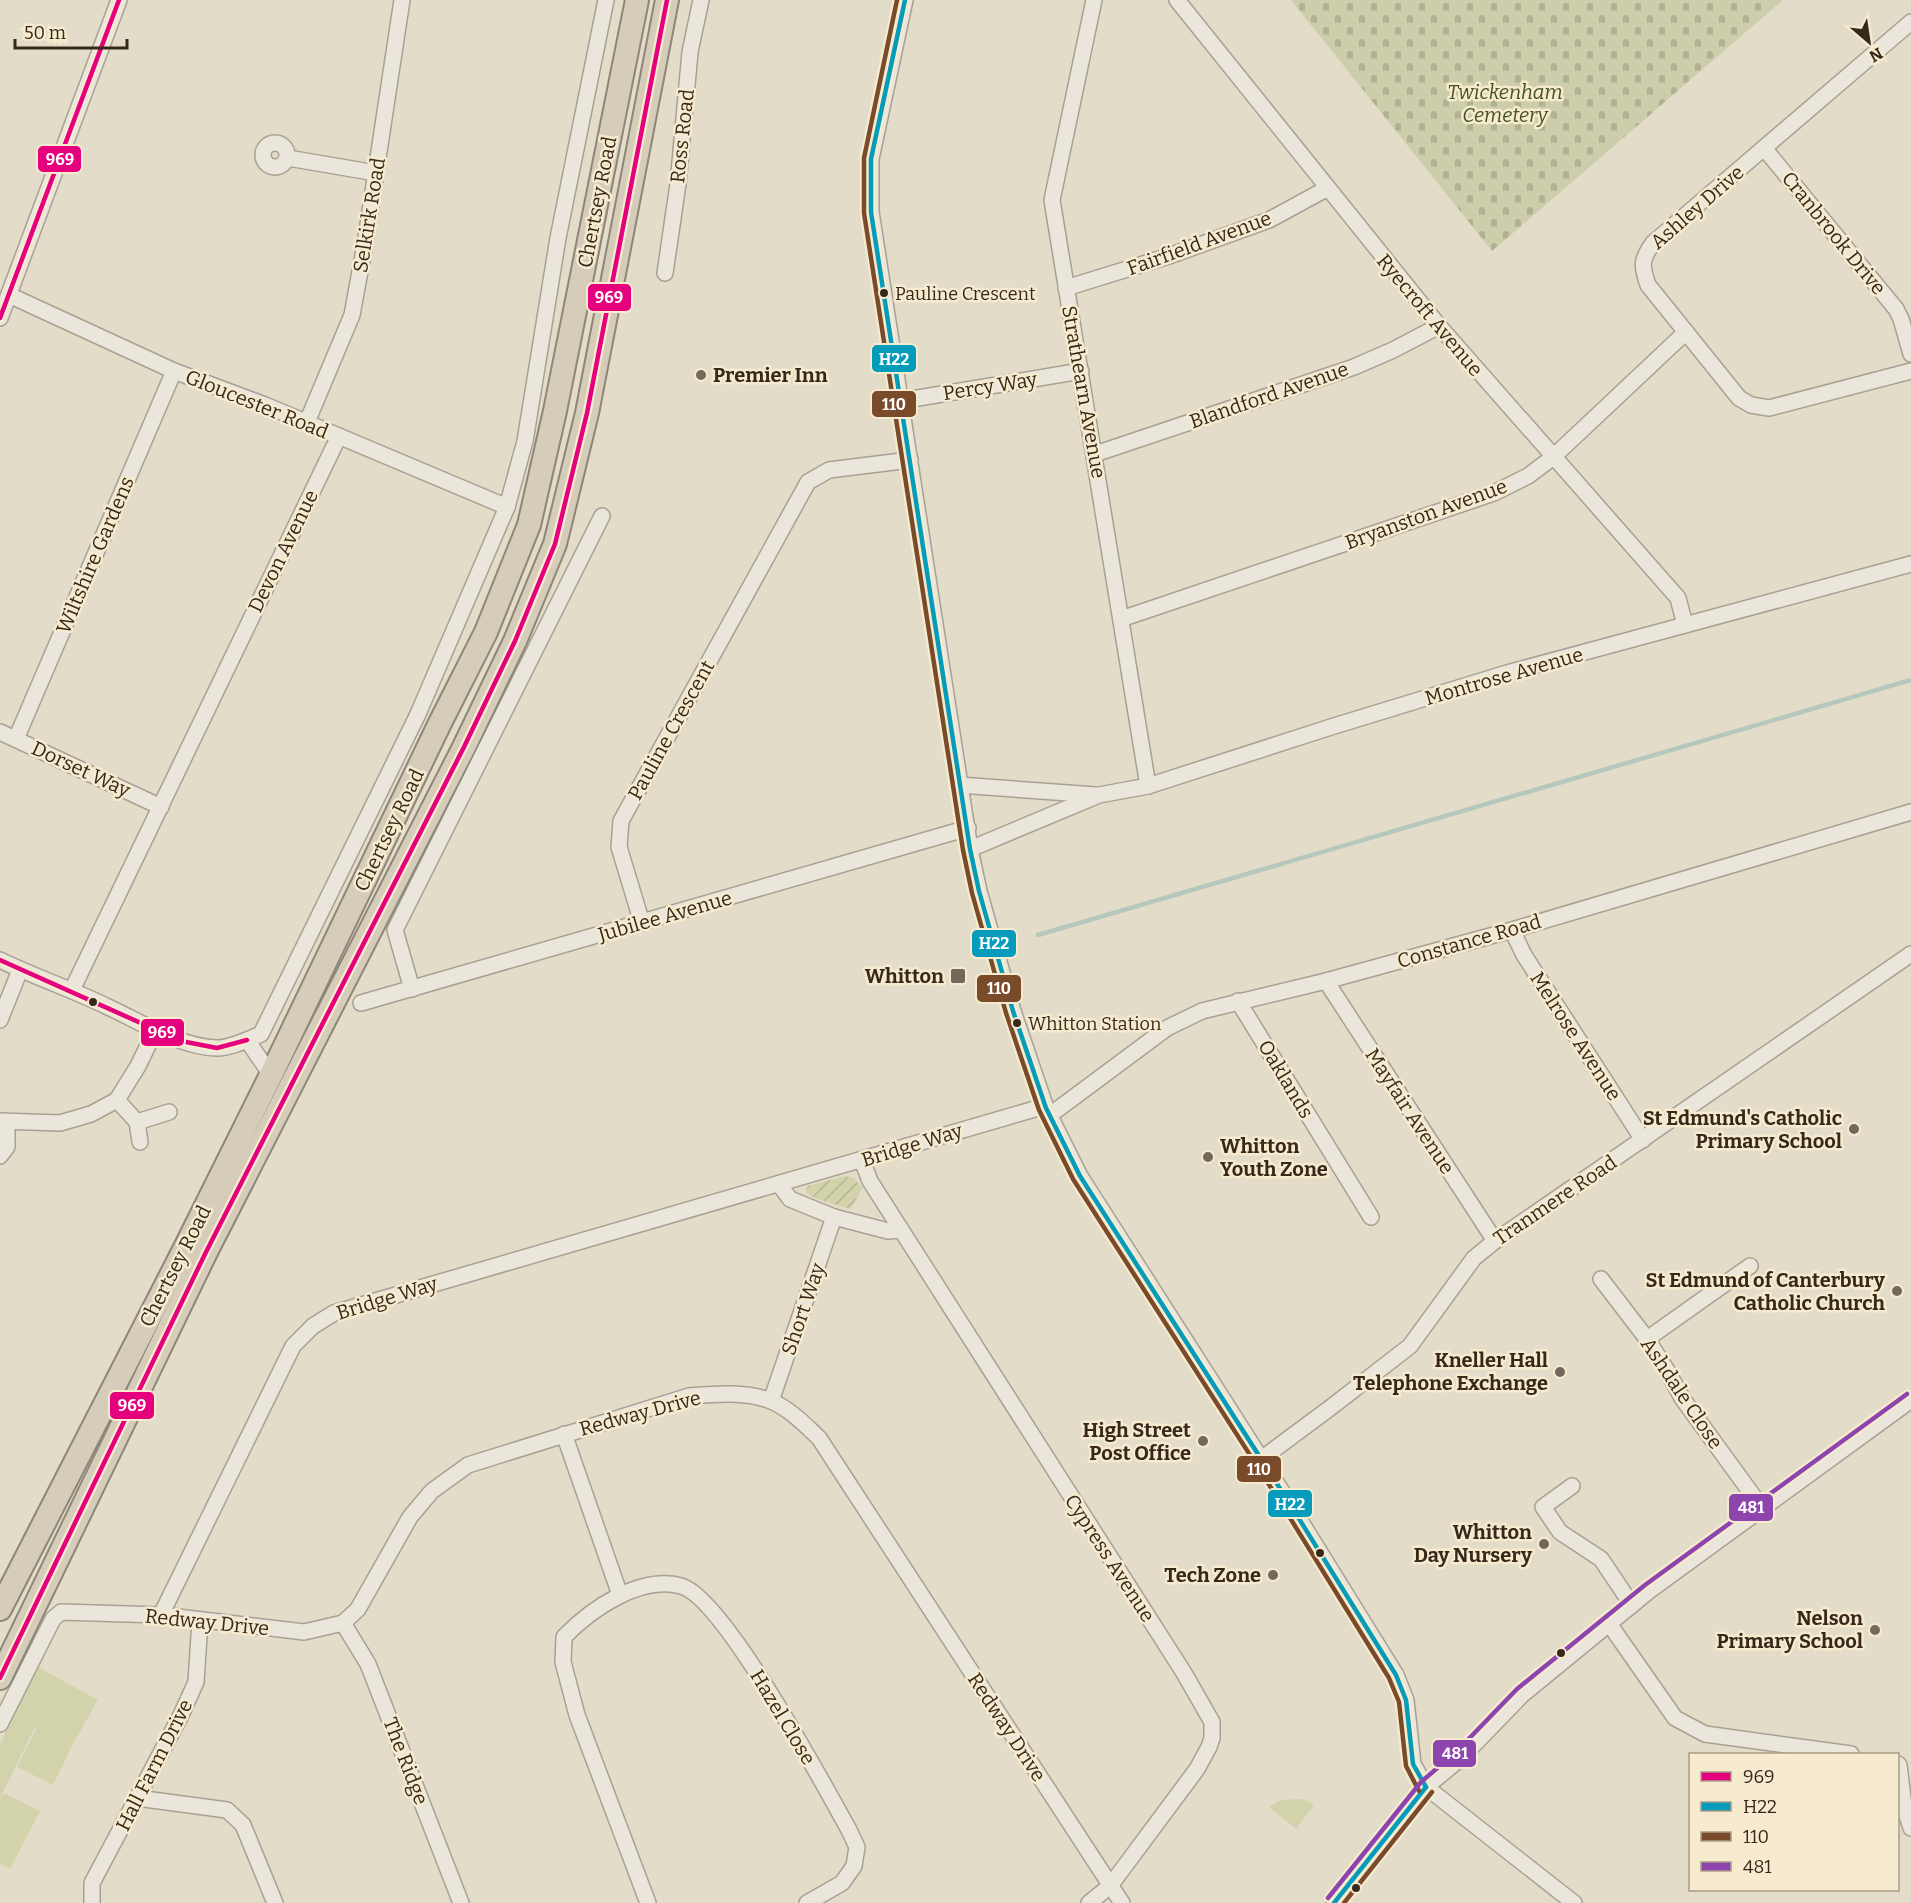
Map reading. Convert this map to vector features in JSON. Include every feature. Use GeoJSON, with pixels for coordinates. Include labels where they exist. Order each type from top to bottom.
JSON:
{"type":"FeatureCollection","features":[{"type":"Feature","properties":{"kind":"highway","name":"Chertsey Road"},"geometry":{"type":"LineString","coordinates":[[260,1122],[271,1075],[486,632],[529,525],[557,400],[637,0]]}},
{"type":"Feature","properties":{"kind":"highway","name":"Chertsey Road"},"geometry":{"type":"LineString","coordinates":[[0,1678],[196,1250],[260,1122],[464,747],[515,640],[555,544],[587,413],[667,0]]}},
{"type":"Feature","properties":{"kind":"highway","name":"Chertsey Road"},"geometry":{"type":"LineString","coordinates":[[0,1609],[196,1250]]}},
{"type":"Feature","properties":{"kind":"street"},"geometry":{"type":"LineString","coordinates":[[0,318],[119,0]]}},
{"type":"Feature","properties":{"kind":"street","name":"Selkirk Road"},"geometry":{"type":"LineString","coordinates":[[307,422],[352,315],[402,0]]}},
{"type":"Feature","properties":{"kind":"street","name":"Chertsey Road"},"geometry":{"type":"LineString","coordinates":[[247,1040],[261,1034],[272,1015],[418,714],[507,507],[525,441],[558,238],[606,0]]}},
{"type":"Feature","properties":{"kind":"street","name":"Ross Road"},"geometry":{"type":"LineString","coordinates":[[665,273],[678,184],[690,52],[701,0]]}},
{"type":"Feature","properties":{"kind":"street"},"geometry":{"type":"LineString","coordinates":[[905,0],[872,159],[871,212],[970,849],[979,891],[1005,984],[1047,1111],[1080,1176],[1396,1675],[1406,1700],[1413,1764],[1426,1787],[1574,1903]]}},
{"type":"Feature","properties":{"kind":"street","name":"Strathearn Avenue"},"geometry":{"type":"LineString","coordinates":[[1094,0],[1052,200],[1148,786]]}},
{"type":"Feature","properties":{"kind":"street","name":"Ryecroft Avenue"},"geometry":{"type":"LineString","coordinates":[[1176,0],[1326,189],[1439,326],[1552,458],[1678,598],[1685,626]]}},
{"type":"Feature","properties":{"kind":"street","name":"Ashley Drive"},"geometry":{"type":"LineString","coordinates":[[1911,22],[1653,243],[1644,255],[1642,268],[1648,285],[1739,398],[1751,405],[1769,408],[1911,371]]}},
{"type":"Feature","properties":{"kind":"street","name":"Cranbrook Drive"},"geometry":{"type":"LineString","coordinates":[[1764,148],[1896,309],[1911,354]]}},
{"type":"Feature","properties":{"kind":"street"},"geometry":{"type":"LineString","coordinates":[[288,158],[376,173]]}},
{"type":"Feature","properties":{"kind":"street","name":"Fairfield Avenue"},"geometry":{"type":"LineString","coordinates":[[1066,288],[1169,256],[1269,220],[1326,189]]}},
{"type":"Feature","properties":{"kind":"street","name":"Gloucester Road"},"geometry":{"type":"LineString","coordinates":[[9,295],[174,371],[307,422],[507,507]]}},
{"type":"Feature","properties":{"kind":"street","name":"Blandford Avenue"},"geometry":{"type":"LineString","coordinates":[[1095,454],[1354,367],[1439,326]]}},
{"type":"Feature","properties":{"kind":"street","name":"Bryanston Avenue"},"geometry":{"type":"LineString","coordinates":[[1121,619],[1494,493],[1528,476],[1552,458],[1686,332]]}},
{"type":"Feature","properties":{"kind":"street","name":"Wiltshire Gardens"},"geometry":{"type":"LineString","coordinates":[[16,739],[174,371]]}},
{"type":"Feature","properties":{"kind":"street","name":"Percy Way"},"geometry":{"type":"LineString","coordinates":[[900,400],[1081,371]]}},
{"type":"Feature","properties":{"kind":"street","name":"Devon Avenue"},"geometry":{"type":"LineString","coordinates":[[72,990],[339,436]]}},
{"type":"Feature","properties":{"kind":"street","name":"Pauline Crescent"},"geometry":{"type":"LineString","coordinates":[[642,922],[619,847],[621,821],[808,482],[829,470],[910,460]]}},
{"type":"Feature","properties":{"kind":"street"},"geometry":{"type":"LineString","coordinates":[[412,989],[395,930],[602,516]]}},
{"type":"Feature","properties":{"kind":"street","name":"Montrose Avenue"},"geometry":{"type":"LineString","coordinates":[[970,849],[1099,795],[1148,786],[1507,673],[1911,564]]}},
{"type":"Feature","properties":{"kind":"street"},"geometry":{"type":"LineString","coordinates":[[418,714],[439,725]]}},
{"type":"Feature","properties":{"kind":"street","name":"Dorset Way"},"geometry":{"type":"LineString","coordinates":[[0,732],[161,807]]}},
{"type":"Feature","properties":{"kind":"street","name":"Montrose Avenue"},"geometry":{"type":"LineString","coordinates":[[959,785],[1099,795]]}},
{"type":"Feature","properties":{"kind":"street","name":"Constance Road"},"geometry":{"type":"LineString","coordinates":[[1047,1111],[1167,1028],[1202,1011],[1326,981],[1512,930],[1911,812]]}},
{"type":"Feature","properties":{"kind":"street","name":"Jubilee Avenue"},"geometry":{"type":"LineString","coordinates":[[362,1003],[968,828]]}},
{"type":"Feature","properties":{"kind":"street","name":"Melrose Avenue"},"geometry":{"type":"LineString","coordinates":[[1512,930],[1524,955],[1643,1140]]}},
{"type":"Feature","properties":{"kind":"street","name":"Tranmere Road"},"geometry":{"type":"LineString","coordinates":[[1260,1460],[1410,1346],[1474,1258],[1495,1240],[1911,954]]}},
{"type":"Feature","properties":{"kind":"street"},"geometry":{"type":"LineString","coordinates":[[0,960],[72,990],[155,1031],[181,1041],[217,1048],[247,1040],[271,1075]]}},
{"type":"Feature","properties":{"kind":"street"},"geometry":{"type":"LineString","coordinates":[[1,1015],[21,970]]}},
{"type":"Feature","properties":{"kind":"street","name":"Mayfair Avenue"},"geometry":{"type":"LineString","coordinates":[[1326,981],[1495,1240]]}},
{"type":"Feature","properties":{"kind":"street","name":"Oaklands"},"geometry":{"type":"LineString","coordinates":[[1238,1001],[1371,1217]]}},
{"type":"Feature","properties":{"kind":"street"},"geometry":{"type":"LineString","coordinates":[[0,1156],[7,1147],[4,1121],[60,1123],[91,1114],[117,1100],[138,1066],[155,1031]]}},
{"type":"Feature","properties":{"kind":"street"},"geometry":{"type":"LineString","coordinates":[[117,1100],[137,1122],[140,1142]]}},
{"type":"Feature","properties":{"kind":"street","name":"Bridge Way"},"geometry":{"type":"LineString","coordinates":[[161,1615],[293,1346],[313,1326],[334,1312],[779,1184],[1047,1111]]}},
{"type":"Feature","properties":{"kind":"street"},"geometry":{"type":"LineString","coordinates":[[137,1122],[169,1112]]}},
{"type":"Feature","properties":{"kind":"street","name":"Cypress Avenue"},"geometry":{"type":"LineString","coordinates":[[862,1161],[870,1181],[1184,1674],[1212,1722],[1212,1738],[1197,1769],[1110,1886],[1089,1903]]}},
{"type":"Feature","properties":{"kind":"street"},"geometry":{"type":"LineString","coordinates":[[779,1184],[790,1199],[834,1217],[888,1231],[901,1230]]}},
{"type":"Feature","properties":{"kind":"street","name":"Short Way"},"geometry":{"type":"LineString","coordinates":[[771,1401],[834,1217]]}},
{"type":"Feature","properties":{"kind":"street"},"geometry":{"type":"LineString","coordinates":[[1647,1339],[1750,1266]]}},
{"type":"Feature","properties":{"kind":"street","name":"Ashdale Close"},"geometry":{"type":"LineString","coordinates":[[1601,1279],[1647,1339],[1682,1398],[1762,1508]]}},
{"type":"Feature","properties":{"kind":"street","name":"Redway Drive"},"geometry":{"type":"LineString","coordinates":[[0,1724],[53,1619],[61,1612],[161,1615],[304,1632],[343,1623],[358,1609],[410,1517],[432,1491],[468,1465],[688,1396],[726,1393],[771,1401],[792,1414],[819,1438],[1122,1903]]}},
{"type":"Feature","properties":{"kind":"street"},"geometry":{"type":"LineString","coordinates":[[1334,1903],[1426,1787],[1461,1758],[1522,1695],[1632,1605],[1911,1400]]}},
{"type":"Feature","properties":{"kind":"street"},"geometry":{"type":"LineString","coordinates":[[564,1434],[620,1595]]}},
{"type":"Feature","properties":{"kind":"street"},"geometry":{"type":"LineString","coordinates":[[1572,1486],[1543,1507],[1560,1532],[1601,1559],[1632,1605]]}},
{"type":"Feature","properties":{"kind":"street","name":"Hazel Close"},"geometry":{"type":"LineString","coordinates":[[648,1903],[577,1715],[563,1662],[564,1637],[581,1620],[620,1595],[660,1583],[683,1586],[705,1603],[770,1691],[857,1847],[854,1866],[842,1883],[807,1903]]}},
{"type":"Feature","properties":{"kind":"street","name":"Hall Farm Drive"},"geometry":{"type":"LineString","coordinates":[[92,1903],[92,1883],[182,1715],[196,1682],[201,1621]]}},
{"type":"Feature","properties":{"kind":"street","name":"The Ridge"},"geometry":{"type":"LineString","coordinates":[[343,1623],[368,1664],[461,1903]]}},
{"type":"Feature","properties":{"kind":"street"},"geometry":{"type":"LineString","coordinates":[[1610,1624],[1674,1718],[1705,1734],[1837,1753]]}},
{"type":"Feature","properties":{"kind":"street"},"geometry":{"type":"LineString","coordinates":[[1899,1771],[1904,1806],[1911,1828]]}},
{"type":"Feature","properties":{"kind":"street"},"geometry":{"type":"LineString","coordinates":[[137,1798],[227,1810],[243,1825],[275,1903]]}},
{"type":"Feature","properties":{"kind":"green space","name":"Twickenham Cemetery"},"geometry":{"type":"Polygon","coordinates":[[[1291,0],[1783,0],[1492,251],[1291,0]]]}},
{"type":"Feature","properties":{"kind":"green space"},"geometry":{"type":"Polygon","coordinates":[[[845,1176],[854,1178],[862,1188],[851,1209],[807,1194],[808,1186],[845,1176]]]}},
{"type":"Feature","properties":{"kind":"green space"},"geometry":{"type":"Polygon","coordinates":[[[38,1667],[98,1700],[53,1785],[17,1767],[37,1728],[35,1727],[0,1798],[0,1744],[38,1667]]]}},
{"type":"Feature","properties":{"kind":"green space"},"geometry":{"type":"Polygon","coordinates":[[[4,1793],[40,1811],[10,1869],[0,1864],[0,1800],[4,1793]]]}},
{"type":"Feature","properties":{"kind":"green space"},"geometry":{"type":"Polygon","coordinates":[[[1304,1799],[1314,1805],[1296,1829],[1269,1807],[1281,1800],[1304,1799]]]}},
{"type":"Feature","properties":{"kind":"waterway"},"geometry":{"type":"LineString","coordinates":[[1038,935],[1911,680]]}},
{"type":"Feature","properties":{"kind":"transit line","name":"969"},"geometry":{"type":"LineString","coordinates":[[0,318],[119,0]]}},
{"type":"Feature","properties":{"kind":"transit line","name":"969"},"geometry":{"type":"LineString","coordinates":[[0,1678],[206,1252],[464,747],[515,641],[555,544],[587,413],[667,0]]}},
{"type":"Feature","properties":{"kind":"transit line","name":"110"},"geometry":{"type":"LineString","coordinates":[[897,0],[864,158],[864,213],[963,850],[972,893],[1006,1013],[1039,1110],[1073,1179],[1282,1505],[1389,1678],[1399,1702],[1406,1766],[1419,1791]]}},
{"type":"Feature","properties":{"kind":"transit line","name":"H22"},"geometry":{"type":"LineString","coordinates":[[905,0],[871,159],[871,212],[970,849],[979,891],[1013,1011],[1046,1108],[1080,1176],[1288,1501],[1396,1675],[1406,1700],[1413,1764],[1426,1787]]}},
{"type":"Feature","properties":{"kind":"transit line","name":"969"},"geometry":{"type":"LineString","coordinates":[[0,960],[181,1041],[217,1048],[247,1040]]}},
{"type":"Feature","properties":{"kind":"transit line","name":"481"},"geometry":{"type":"LineString","coordinates":[[1328,1898],[1421,1782],[1456,1752],[1517,1689],[1645,1585],[1907,1394]]}},
{"type":"Feature","properties":{"kind":"transit line","name":"H22"},"geometry":{"type":"LineString","coordinates":[[1334,1903],[1426,1787]]}},
{"type":"Feature","properties":{"kind":"transit line","name":"110"},"geometry":{"type":"LineString","coordinates":[[1344,1903],[1432,1792]]}},
{"type":"Feature","properties":{"kind":"place","name":"Pauline Crescent"},"geometry":{"type":"Point","coordinates":[884,293]}},
{"type":"Feature","properties":{"kind":"place","name":"Premier Inn"},"geometry":{"type":"Point","coordinates":[701,375]}},
{"type":"Feature","properties":{"kind":"place","name":"Whitton"},"geometry":{"type":"Point","coordinates":[958,976]}},
{"type":"Feature","properties":{"kind":"place","name":"Whitton Station"},"geometry":{"type":"Point","coordinates":[1017,1023]}},
{"type":"Feature","properties":{"kind":"place","name":"St Edmund's Catholic Primary School"},"geometry":{"type":"Point","coordinates":[1854,1129]}},
{"type":"Feature","properties":{"kind":"place","name":"Whitton Youth Zone"},"geometry":{"type":"Point","coordinates":[1208,1157]}},
{"type":"Feature","properties":{"kind":"place","name":"St Edmund of Canterbury Catholic Church"},"geometry":{"type":"Point","coordinates":[1897,1291]}},
{"type":"Feature","properties":{"kind":"place","name":"Kneller Hall Telephone Exchange"},"geometry":{"type":"Point","coordinates":[1560,1372]}},
{"type":"Feature","properties":{"kind":"place","name":"High Street Post Office"},"geometry":{"type":"Point","coordinates":[1203,1441]}},
{"type":"Feature","properties":{"kind":"place","name":"Whitton Day Nursery"},"geometry":{"type":"Point","coordinates":[1544,1544]}},
{"type":"Feature","properties":{"kind":"place","name":"Tech Zone"},"geometry":{"type":"Point","coordinates":[1273,1575]}},
{"type":"Feature","properties":{"kind":"place","name":"Nelson Primary School"},"geometry":{"type":"Point","coordinates":[1875,1630]}}]}
